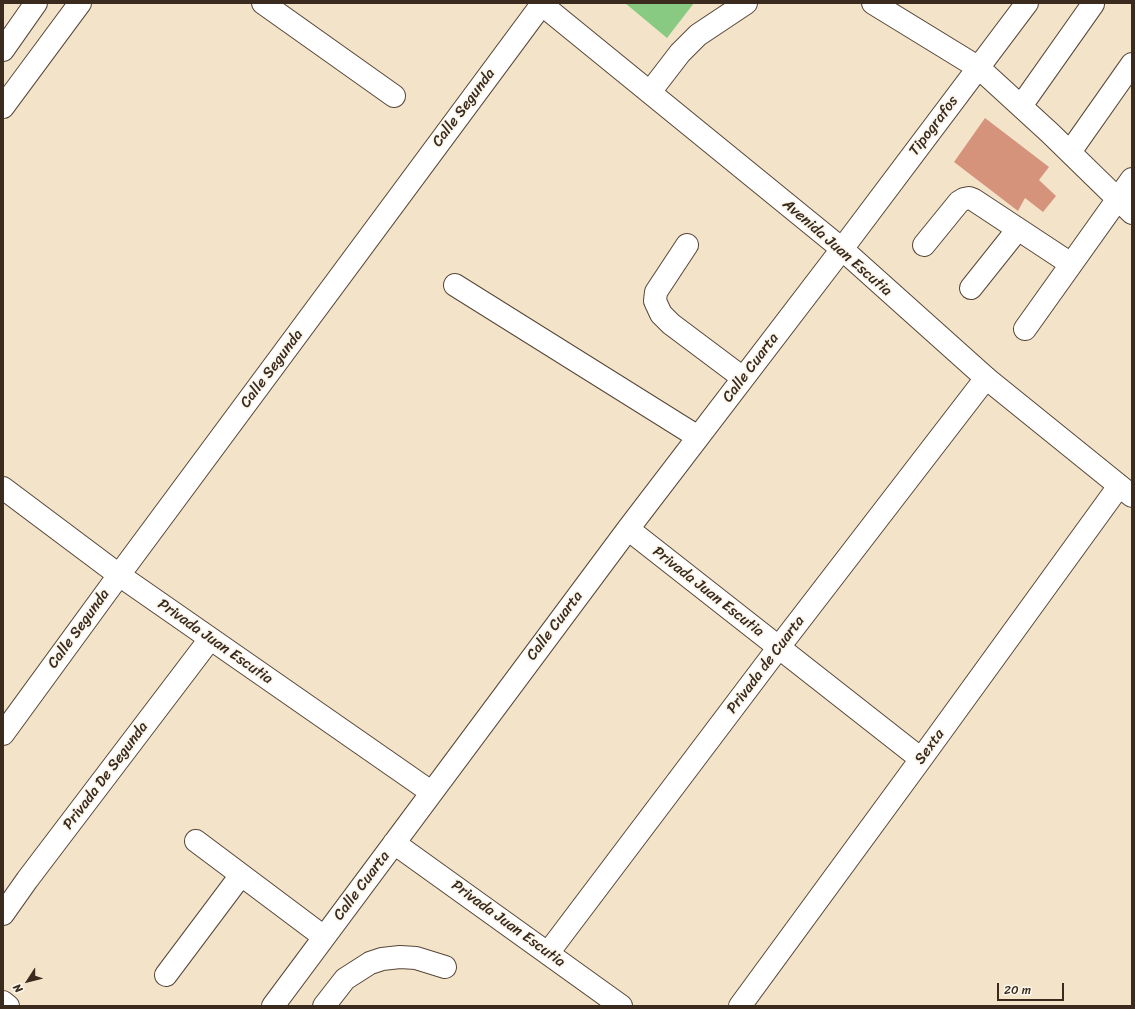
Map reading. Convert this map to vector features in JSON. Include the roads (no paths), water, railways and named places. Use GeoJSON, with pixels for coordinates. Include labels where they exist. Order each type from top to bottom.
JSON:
{"type":"FeatureCollection","features":[{"type":"Feature","properties":{"kind":"street"},"geometry":{"type":"LineString","coordinates":[[3,50],[36,3]]}},
{"type":"Feature","properties":{"kind":"street"},"geometry":{"type":"LineString","coordinates":[[3,107],[80,3]]}},
{"type":"Feature","properties":{"kind":"street"},"geometry":{"type":"LineString","coordinates":[[262,3],[394,96]]}},
{"type":"Feature","properties":{"kind":"street"},"geometry":{"type":"LineString","coordinates":[[650,92],[680,53],[698,35],[746,3]]}},
{"type":"Feature","properties":{"kind":"street"},"geometry":{"type":"LineString","coordinates":[[873,3],[979,68],[1070,152],[1125,206]]}},
{"type":"Feature","properties":{"kind":"street","name":"Tipografos"},"geometry":{"type":"LineString","coordinates":[[842,249],[1027,3]]}},
{"type":"Feature","properties":{"kind":"street","name":"Avenida Juan Escutia"},"geometry":{"type":"LineString","coordinates":[[541,4],[842,249],[986,378],[1125,491]]}},
{"type":"Feature","properties":{"kind":"street","name":"Calle Segunda"},"geometry":{"type":"LineString","coordinates":[[3,734],[541,4]]}},
{"type":"Feature","properties":{"kind":"street"},"geometry":{"type":"LineString","coordinates":[[1021,106],[1093,4]]}},
{"type":"Feature","properties":{"kind":"street"},"geometry":{"type":"LineString","coordinates":[[1070,152],[1132,64]]}},
{"type":"Feature","properties":{"kind":"street"},"geometry":{"type":"LineString","coordinates":[[1024,329],[1071,264],[1125,206],[1132,179]]}},
{"type":"Feature","properties":{"kind":"street"},"geometry":{"type":"LineString","coordinates":[[924,245],[959,202],[969,198],[1071,264]]}},
{"type":"Feature","properties":{"kind":"street"},"geometry":{"type":"LineString","coordinates":[[971,288],[1018,229]]}},
{"type":"Feature","properties":{"kind":"street"},"geometry":{"type":"LineString","coordinates":[[688,245],[656,292],[655,301],[661,314],[671,324],[743,378]]}},
{"type":"Feature","properties":{"kind":"street","name":"Calle Cuarta"},"geometry":{"type":"LineString","coordinates":[[273,1006],[628,529],[842,249]]}},
{"type":"Feature","properties":{"kind":"street"},"geometry":{"type":"LineString","coordinates":[[455,285],[698,437]]}},
{"type":"Feature","properties":{"kind":"street","name":"Privada de Cuarta"},"geometry":{"type":"LineString","coordinates":[[548,953],[779,647],[986,378]]}},
{"type":"Feature","properties":{"kind":"street","name":"Privada Juan Escutia"},"geometry":{"type":"LineString","coordinates":[[3,488],[119,575],[431,792]]}},
{"type":"Feature","properties":{"kind":"street","name":"Sexta"},"geometry":{"type":"LineString","coordinates":[[740,1006],[921,759],[1125,491]]}},
{"type":"Feature","properties":{"kind":"street","name":"Privada Juan Escutia"},"geometry":{"type":"LineString","coordinates":[[628,529],[921,759]]}},
{"type":"Feature","properties":{"kind":"street","name":"Privada De Segunda"},"geometry":{"type":"LineString","coordinates":[[3,914],[32,873],[210,639]]}},
{"type":"Feature","properties":{"kind":"street"},"geometry":{"type":"LineString","coordinates":[[196,841],[324,937]]}},
{"type":"Feature","properties":{"kind":"street","name":"Privada Juan Escutia"},"geometry":{"type":"LineString","coordinates":[[394,843],[622,1006]]}},
{"type":"Feature","properties":{"kind":"street"},"geometry":{"type":"LineString","coordinates":[[166,975],[241,875]]}},
{"type":"Feature","properties":{"kind":"street"},"geometry":{"type":"LineString","coordinates":[[324,1006],[345,979],[370,962],[400,957],[416,958],[445,967]]}},
{"type":"Feature","properties":{"kind":"street"},"geometry":{"type":"LineString","coordinates":[[3,1002],[8,1006]]}}]}
